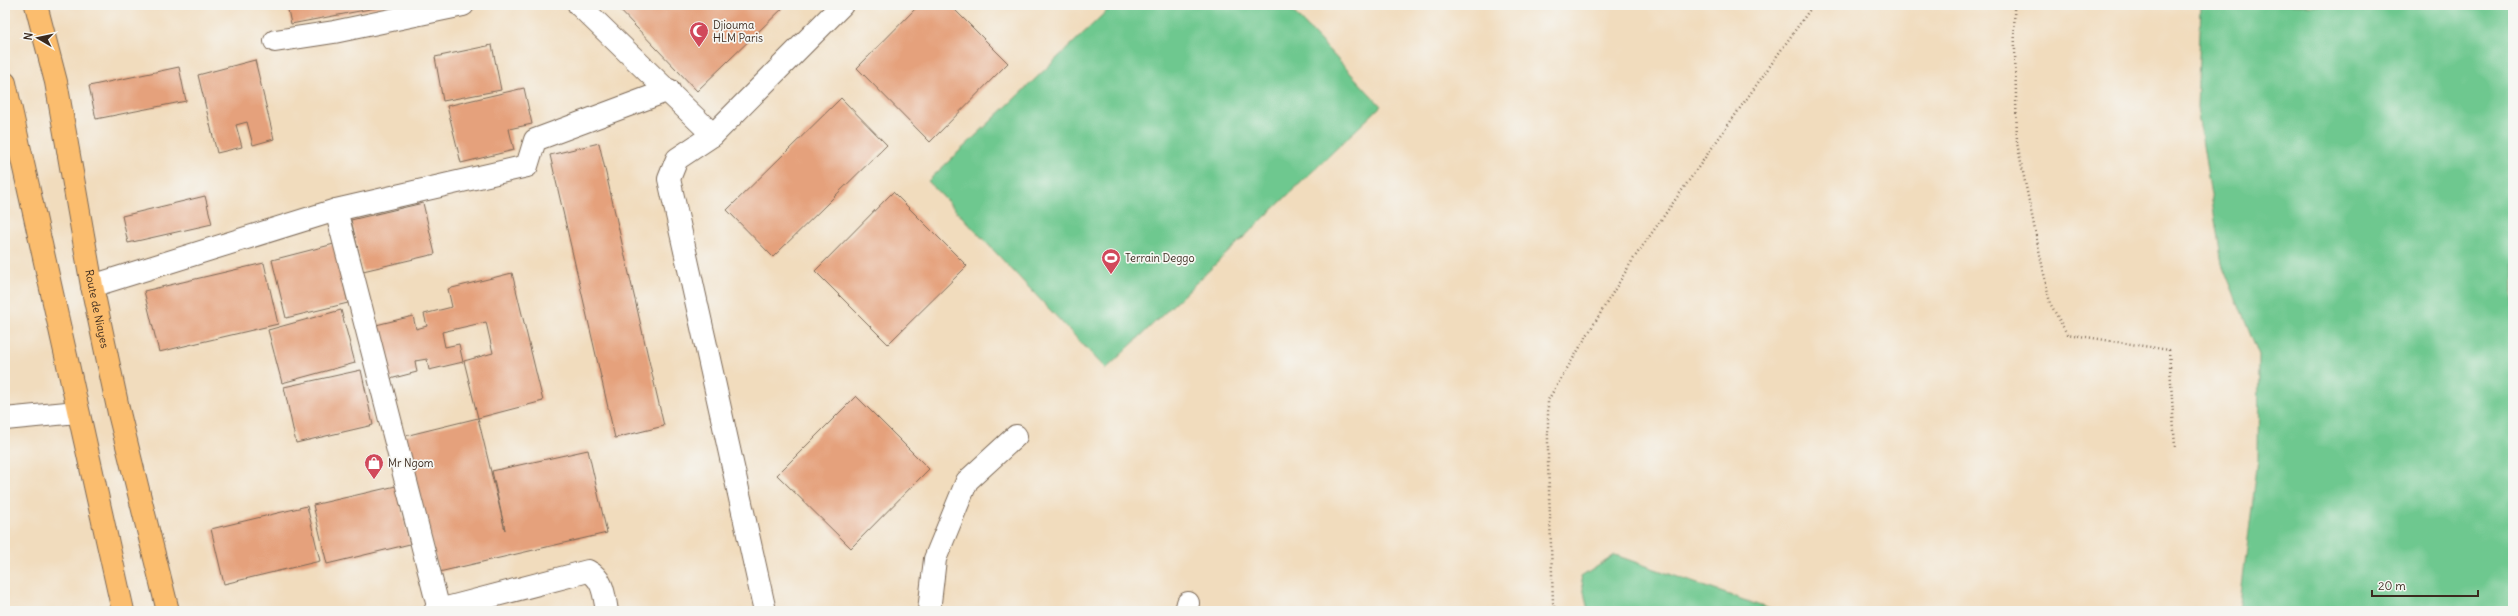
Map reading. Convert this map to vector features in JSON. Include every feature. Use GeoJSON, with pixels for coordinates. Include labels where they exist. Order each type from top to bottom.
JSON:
{"type":"FeatureCollection","features":[{"type":"Feature","properties":{"kind":"main road","name":"Route de Niayes"},"geometry":{"type":"LineString","coordinates":[[36,5],[56,82],[92,286],[119,413],[168,611]]}},
{"type":"Feature","properties":{"kind":"main road"},"geometry":{"type":"LineString","coordinates":[[5,83],[77,412],[123,611]]}},
{"type":"Feature","properties":{"kind":"street"},"geometry":{"type":"LineString","coordinates":[[274,41],[341,30],[464,5]]}},
{"type":"Feature","properties":{"kind":"street"},"geometry":{"type":"LineString","coordinates":[[579,5],[669,90],[713,135]]}},
{"type":"Feature","properties":{"kind":"street"},"geometry":{"type":"LineString","coordinates":[[765,611],[669,179],[677,159],[713,135],[842,5]]}},
{"type":"Feature","properties":{"kind":"street"},"geometry":{"type":"LineString","coordinates":[[92,286],[336,210],[527,166],[535,140],[669,90]]}},
{"type":"Feature","properties":{"kind":"street"},"geometry":{"type":"LineString","coordinates":[[336,210],[437,611],[588,572],[596,575],[602,584],[608,611]]}},
{"type":"Feature","properties":{"kind":"street"},"geometry":{"type":"LineString","coordinates":[[5,419],[77,412]]}},
{"type":"Feature","properties":{"kind":"street"},"geometry":{"type":"LineString","coordinates":[[929,611],[936,560],[967,481],[1016,436]]}},
{"type":"Feature","properties":{"kind":"path"},"geometry":{"type":"LineString","coordinates":[[1556,611],[1553,602],[1548,478],[1548,400],[1632,262],[1813,5]]}},
{"type":"Feature","properties":{"kind":"path"},"geometry":{"type":"LineString","coordinates":[[2014,5],[2017,143],[2050,303],[2067,334],[2169,350],[2175,447]]}},
{"type":"Feature","properties":{"kind":"green space","name":"Terrain Deggo"},"geometry":{"type":"Polygon","coordinates":[[[1113,5],[1287,5],[1381,106],[1106,369],[928,181],[1113,5]]]}},
{"type":"Feature","properties":{"kind":"green space"},"geometry":{"type":"Polygon","coordinates":[[[2201,5],[2513,5],[2513,611],[2239,611],[2258,459],[2259,356],[2222,264],[2197,108],[2201,5]]]}},
{"type":"Feature","properties":{"kind":"green space"},"geometry":{"type":"Polygon","coordinates":[[[1615,555],[1775,611],[1588,611],[1581,577],[1615,555]]]}},
{"type":"Feature","properties":{"kind":"building"},"geometry":{"type":"Polygon","coordinates":[[[287,5],[385,5],[386,6],[291,24],[287,5]]]}},
{"type":"Feature","properties":{"kind":"building","name":"Djiouma HLM Paris"},"geometry":{"type":"Polygon","coordinates":[[[615,5],[786,5],[697,91],[615,5]]]}},
{"type":"Feature","properties":{"kind":"building"},"geometry":{"type":"Polygon","coordinates":[[[919,5],[950,5],[1008,63],[930,142],[857,68],[919,5]]]}},
{"type":"Feature","properties":{"kind":"building"},"geometry":{"type":"Polygon","coordinates":[[[492,45],[501,90],[443,101],[435,57],[492,45]]]}},
{"type":"Feature","properties":{"kind":"building"},"geometry":{"type":"Polygon","coordinates":[[[255,60],[274,139],[253,145],[247,122],[236,125],[242,147],[217,153],[198,75],[255,60]]]}},
{"type":"Feature","properties":{"kind":"building"},"geometry":{"type":"Polygon","coordinates":[[[179,67],[186,101],[96,119],[89,86],[179,67]]]}},
{"type":"Feature","properties":{"kind":"building"},"geometry":{"type":"Polygon","coordinates":[[[524,88],[532,124],[509,129],[514,150],[461,163],[447,106],[524,88]]]}},
{"type":"Feature","properties":{"kind":"building"},"geometry":{"type":"Polygon","coordinates":[[[841,98],[887,145],[773,257],[727,210],[841,98]]]}},
{"type":"Feature","properties":{"kind":"building"},"geometry":{"type":"Polygon","coordinates":[[[599,143],[664,426],[615,438],[550,155],[599,143]]]}},
{"type":"Feature","properties":{"kind":"building"},"geometry":{"type":"Polygon","coordinates":[[[893,192],[967,266],[888,344],[815,271],[893,192]]]}},
{"type":"Feature","properties":{"kind":"building"},"geometry":{"type":"Polygon","coordinates":[[[205,196],[212,224],[128,243],[122,216],[205,196]]]}},
{"type":"Feature","properties":{"kind":"building"},"geometry":{"type":"Polygon","coordinates":[[[423,203],[435,254],[363,271],[351,220],[423,203]]]}},
{"type":"Feature","properties":{"kind":"building"},"geometry":{"type":"Polygon","coordinates":[[[334,244],[348,303],[286,318],[272,260],[334,244]]]}},
{"type":"Feature","properties":{"kind":"building"},"geometry":{"type":"Polygon","coordinates":[[[264,263],[278,324],[159,352],[144,291],[264,263]]]}},
{"type":"Feature","properties":{"kind":"building"},"geometry":{"type":"Polygon","coordinates":[[[512,273],[543,401],[478,418],[464,361],[493,353],[486,322],[442,332],[445,347],[459,344],[463,362],[429,370],[427,359],[415,361],[417,372],[390,379],[376,325],[413,316],[416,329],[427,326],[424,314],[452,307],[448,289],[512,273]]]}},
{"type":"Feature","properties":{"kind":"building"},"geometry":{"type":"Polygon","coordinates":[[[341,310],[355,363],[282,383],[268,330],[341,310]]]}},
{"type":"Feature","properties":{"kind":"building"},"geometry":{"type":"Polygon","coordinates":[[[361,370],[373,425],[296,443],[284,387],[361,370]]]}},
{"type":"Feature","properties":{"kind":"building"},"geometry":{"type":"Polygon","coordinates":[[[856,396],[929,469],[851,548],[777,475],[856,396]]]}},
{"type":"Feature","properties":{"kind":"building"},"geometry":{"type":"Polygon","coordinates":[[[478,418],[505,530],[492,471],[588,450],[607,533],[439,572],[405,436],[478,418]]]}},
{"type":"Feature","properties":{"kind":"building"},"geometry":{"type":"Polygon","coordinates":[[[396,486],[410,544],[327,564],[313,505],[396,486]]]}},
{"type":"Feature","properties":{"kind":"building"},"geometry":{"type":"Polygon","coordinates":[[[307,506],[320,561],[224,584],[211,529],[307,506]]]}},
{"type":"Feature","properties":{"kind":"place","name":"Djiouma HLM Paris"},"geometry":{"type":"Point","coordinates":[699,48]}},
{"type":"Feature","properties":{"kind":"place","name":"Terrain Deggo"},"geometry":{"type":"Point","coordinates":[1111,275]}},
{"type":"Feature","properties":{"kind":"place","name":"Mr Ngom"},"geometry":{"type":"Point","coordinates":[374,480]}}]}
